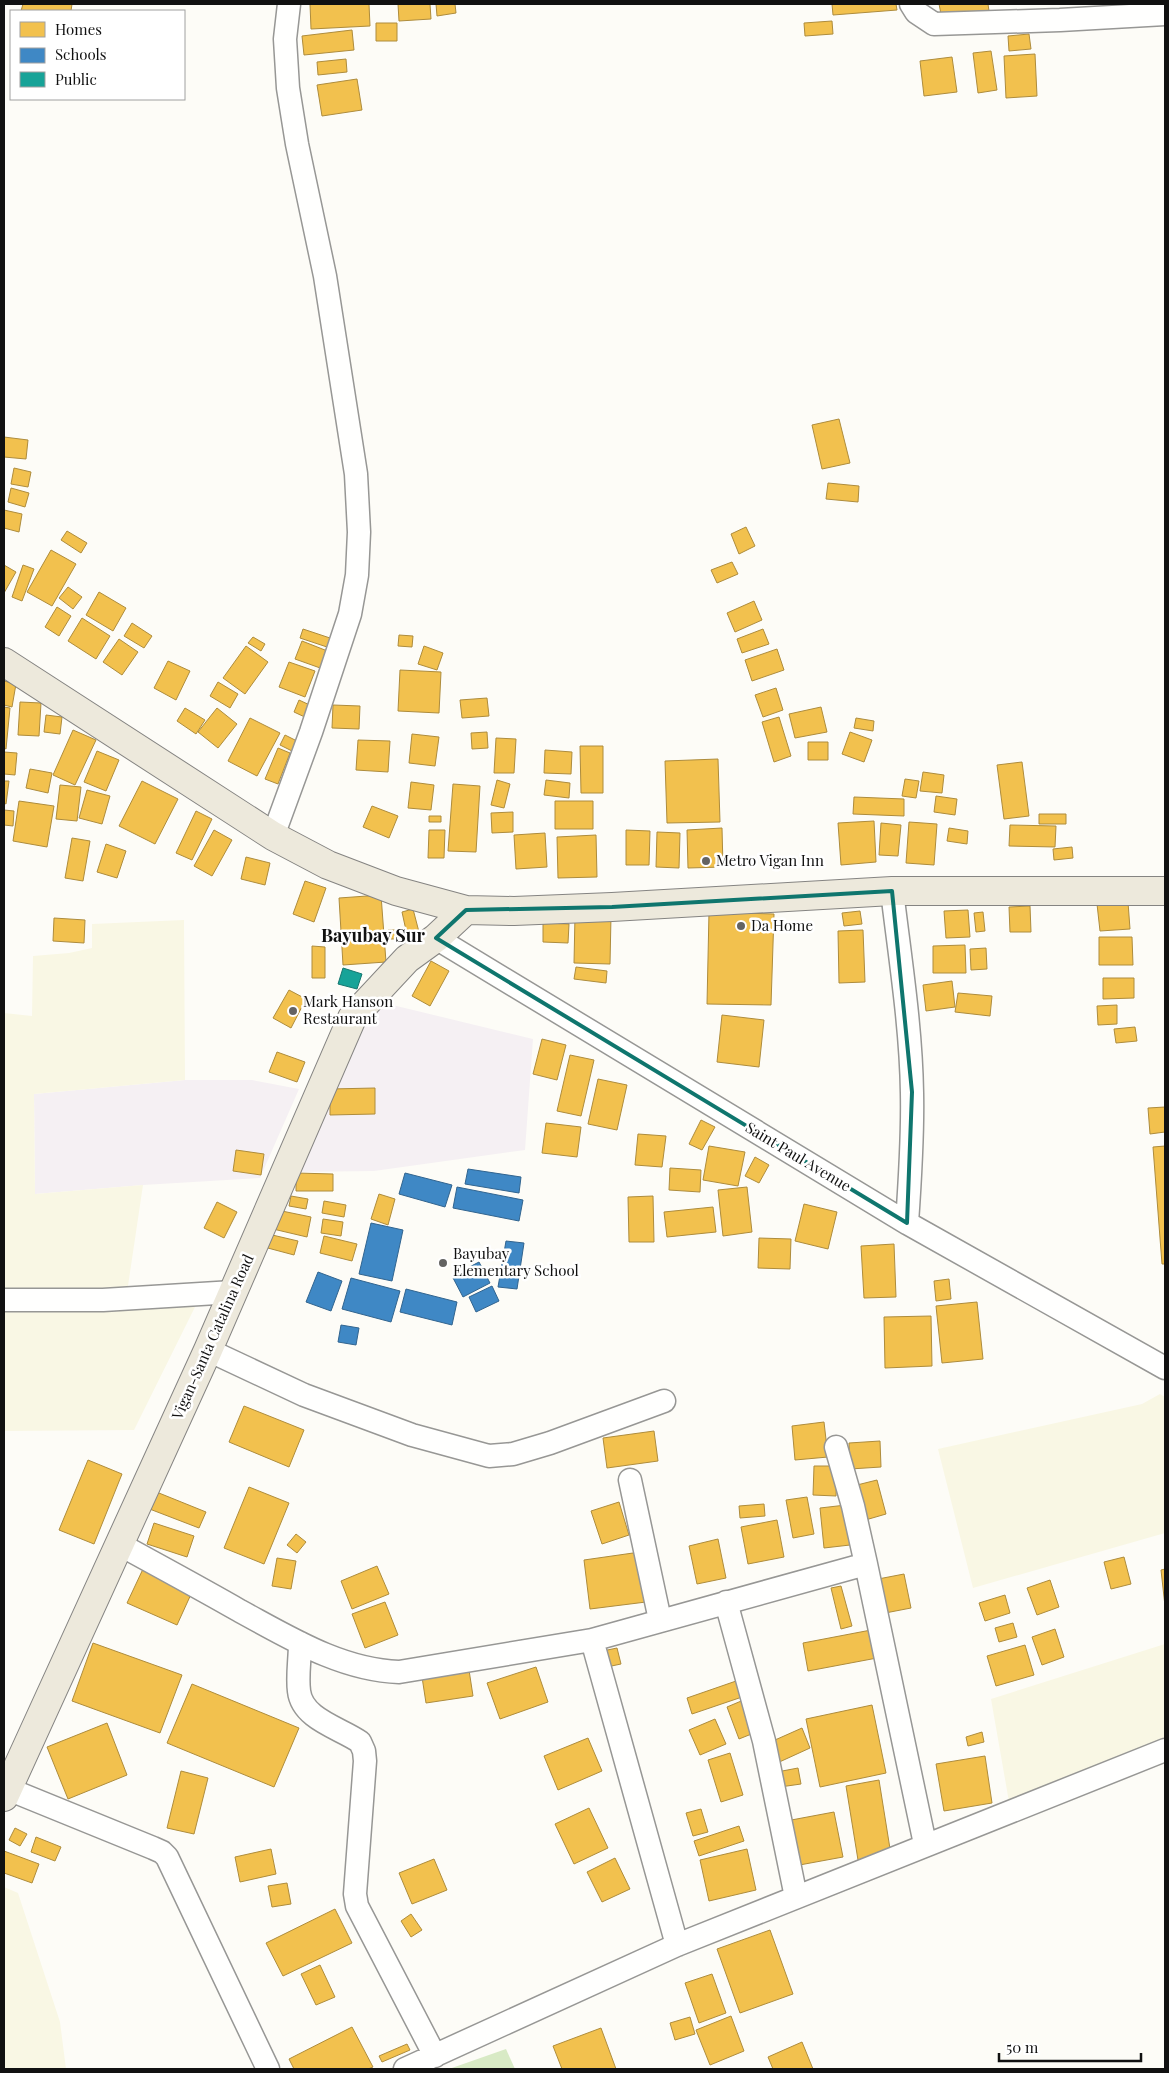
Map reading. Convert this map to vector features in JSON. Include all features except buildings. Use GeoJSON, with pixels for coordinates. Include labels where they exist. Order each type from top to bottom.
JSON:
{"type":"FeatureCollection","features":[{"type":"Feature","properties":{"kind":"main road"},"geometry":{"type":"LineString","coordinates":[[4,662],[273,836],[328,865],[396,891],[466,910],[514,911],[593,908],[892,892],[1165,891]]}},
{"type":"Feature","properties":{"kind":"main road","name":"Vigan-Santa Catalina Road"},"geometry":{"type":"LineString","coordinates":[[5,1789],[208,1350],[352,1018],[407,959],[436,938],[466,910]]}},
{"type":"Feature","properties":{"kind":"street"},"geometry":{"type":"LineString","coordinates":[[273,836],[311,732],[350,614],[357,575],[359,532],[356,474],[326,286],[288,88],[285,39],[289,4]]}},
{"type":"Feature","properties":{"kind":"street"},"geometry":{"type":"LineString","coordinates":[[911,4],[916,12],[934,24],[1165,14]]}},
{"type":"Feature","properties":{"kind":"street"},"geometry":{"type":"LineString","coordinates":[[892,892],[906,1005],[912,1092],[912,1143],[907,1223]]}},
{"type":"Feature","properties":{"kind":"street","name":"Saint Paul Avenue"},"geometry":{"type":"LineString","coordinates":[[436,938],[907,1223],[1165,1368]]}},
{"type":"Feature","properties":{"kind":"street"},"geometry":{"type":"LineString","coordinates":[[4,1300],[103,1300],[233,1292]]}},
{"type":"Feature","properties":{"kind":"street"},"geometry":{"type":"LineString","coordinates":[[208,1350],[313,1398],[412,1435],[489,1456],[513,1454],[550,1443],[664,1401]]}},
{"type":"Feature","properties":{"kind":"street"},"geometry":{"type":"LineString","coordinates":[[836,1447],[853,1506],[925,1844]]}},
{"type":"Feature","properties":{"kind":"street"},"geometry":{"type":"LineString","coordinates":[[630,1480],[660,1620]]}},
{"type":"Feature","properties":{"kind":"street"},"geometry":{"type":"LineString","coordinates":[[119,1544],[300,1644],[345,1663],[379,1672],[399,1672],[592,1640],[866,1564]]}},
{"type":"Feature","properties":{"kind":"street"},"geometry":{"type":"LineString","coordinates":[[726,1602],[764,1741],[796,1897]]}},
{"type":"Feature","properties":{"kind":"street"},"geometry":{"type":"LineString","coordinates":[[592,1640],[677,1945]]}},
{"type":"Feature","properties":{"kind":"street"},"geometry":{"type":"LineString","coordinates":[[300,1644],[298,1689],[306,1709],[360,1742],[364,1751],[365,1761],[355,1894],[357,1906],[435,2056]]}},
{"type":"Feature","properties":{"kind":"street"},"geometry":{"type":"LineString","coordinates":[[405,2069],[677,1945],[925,1844],[1165,1750]]}},
{"type":"Feature","properties":{"kind":"street"},"geometry":{"type":"LineString","coordinates":[[5,1789],[162,1852],[171,1864],[268,2069]]}},
{"type":"Feature","properties":{"kind":"highlighted area"},"geometry":{"type":"Polygon","coordinates":[[[892,891],[912,1092],[907,1223],[436,938],[466,910],[612,907],[892,891]]]}},
{"type":"Feature","properties":{"kind":"shaded area"},"geometry":{"type":"Polygon","coordinates":[[[184,920],[185,1080],[34,1094],[35,1194],[143,1185],[125,1306],[195,1307],[134,1430],[4,1431],[4,1013],[32,1016],[33,956],[69,953],[92,948],[92,924],[184,920]]]}},
{"type":"Feature","properties":{"kind":"shaded area"},"geometry":{"type":"Polygon","coordinates":[[[380,1002],[533,1039],[525,1150],[374,1171],[291,1172],[341,1059],[380,1002]]]}},
{"type":"Feature","properties":{"kind":"shaded area"},"geometry":{"type":"Polygon","coordinates":[[[185,1080],[252,1080],[299,1089],[260,1178],[35,1194],[34,1094],[185,1080]]]}},
{"type":"Feature","properties":{"kind":"shaded area"},"geometry":{"type":"Polygon","coordinates":[[[1160,1394],[1165,1397],[1165,1533],[973,1588],[938,1449],[1142,1404],[1160,1394]]]}},
{"type":"Feature","properties":{"kind":"shaded area"},"geometry":{"type":"Polygon","coordinates":[[[1165,1644],[1165,1763],[1012,1819],[991,1699],[1165,1644]]]}},
{"type":"Feature","properties":{"kind":"shaded area"},"geometry":{"type":"Polygon","coordinates":[[[4,1887],[18,1893],[60,2022],[66,2069],[4,2069],[4,1887]]]}},
{"type":"Feature","properties":{"kind":"green space"},"geometry":{"type":"Polygon","coordinates":[[[506,2049],[515,2069],[449,2069],[506,2049]]]}},
{"type":"Feature","properties":{"kind":"place","name":"Metro Vigan Inn"},"geometry":{"type":"Point","coordinates":[706,861]}},
{"type":"Feature","properties":{"kind":"place","name":"Da Home"},"geometry":{"type":"Point","coordinates":[741,926]}},
{"type":"Feature","properties":{"kind":"place","name":"Mark Hanson Restaurant"},"geometry":{"type":"Point","coordinates":[293,1011]}},
{"type":"Feature","properties":{"kind":"place","name":"Bayubay Elementary School"},"geometry":{"type":"Point","coordinates":[443,1263]}},
{"type":"Feature","properties":{"kind":"district","name":"Bayubay Sur"},"geometry":{"type":"Point","coordinates":[373,936]}}]}
